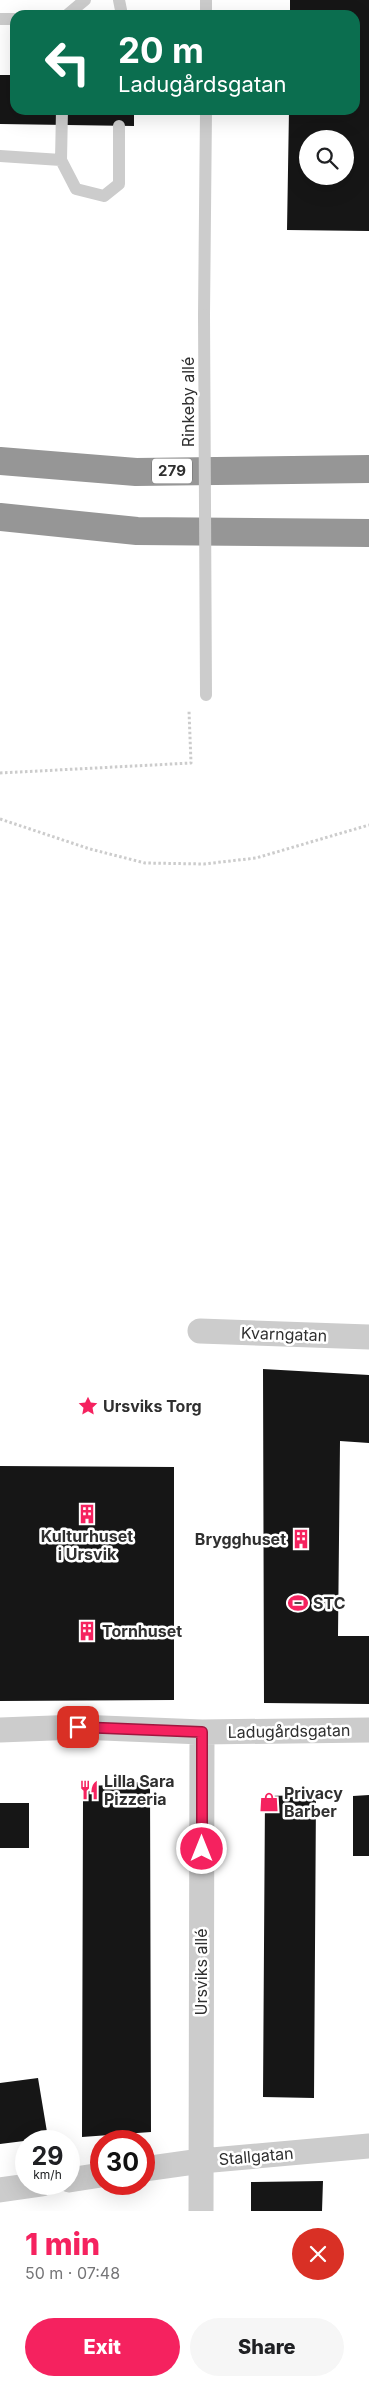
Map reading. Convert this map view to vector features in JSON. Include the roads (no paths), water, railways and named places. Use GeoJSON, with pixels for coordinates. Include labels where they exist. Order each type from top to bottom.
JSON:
{"type":"FeatureCollection","features":[{"type":"Feature","properties":{"kind":"highway","name":"279"},"geometry":{"type":"LineString","coordinates":[[0,461],[136,472],[369,468]]}},
{"type":"Feature","properties":{"kind":"highway"},"geometry":{"type":"LineString","coordinates":[[0,517],[137,531],[369,533]]}},
{"type":"Feature","properties":{"kind":"street","name":"Kvarngatan"},"geometry":{"type":"LineString","coordinates":[[200,1331],[369,1338]]}},
{"type":"Feature","properties":{"kind":"street","name":"Ladugårdsgatan"},"geometry":{"type":"LineString","coordinates":[[0,1730],[78,1727],[202,1732],[369,1730]]}},
{"type":"Feature","properties":{"kind":"street","name":"Ursviks allé"},"geometry":{"type":"LineString","coordinates":[[201,2211],[202,1732]]}},
{"type":"Feature","properties":{"kind":"street","name":"Stallgatan"},"geometry":{"type":"LineString","coordinates":[[155,2167],[201,2161],[369,2146]]}},
{"type":"Feature","properties":{"kind":"street"},"geometry":{"type":"LineString","coordinates":[[0,2190],[15,2188]]}},
{"type":"Feature","properties":{"kind":"lane"},"geometry":{"type":"LineString","coordinates":[[73,10],[84,0]]}},
{"type":"Feature","properties":{"kind":"lane"},"geometry":{"type":"LineString","coordinates":[[62,115],[62,160],[76,189],[104,196],[118,184],[119,126]]}},
{"type":"Feature","properties":{"kind":"lane","name":"Rinkeby allé"},"geometry":{"type":"LineString","coordinates":[[206,115],[204,315],[206,695]]}},
{"type":"Feature","properties":{"kind":"lane"},"geometry":{"type":"LineString","coordinates":[[0,156],[62,160]]}},
{"type":"Feature","properties":{"kind":"place","name":"Ursviks Torg"},"geometry":{"type":"Point","coordinates":[88,1406]}},
{"type":"Feature","properties":{"kind":"place","name":"Kulturhuset i Ursvik"},"geometry":{"type":"Point","coordinates":[87,1514]}},
{"type":"Feature","properties":{"kind":"place","name":"Brygghuset"},"geometry":{"type":"Point","coordinates":[301,1539]}},
{"type":"Feature","properties":{"kind":"place","name":"STC"},"geometry":{"type":"Point","coordinates":[298,1603]}},
{"type":"Feature","properties":{"kind":"place","name":"Tornhuset"},"geometry":{"type":"Point","coordinates":[87,1631]}},
{"type":"Feature","properties":{"kind":"place","name":"Lilla Sara Pizzeria"},"geometry":{"type":"Point","coordinates":[89,1790]}},
{"type":"Feature","properties":{"kind":"place","name":"Privacy Barber"},"geometry":{"type":"Point","coordinates":[269,1802]}}]}
